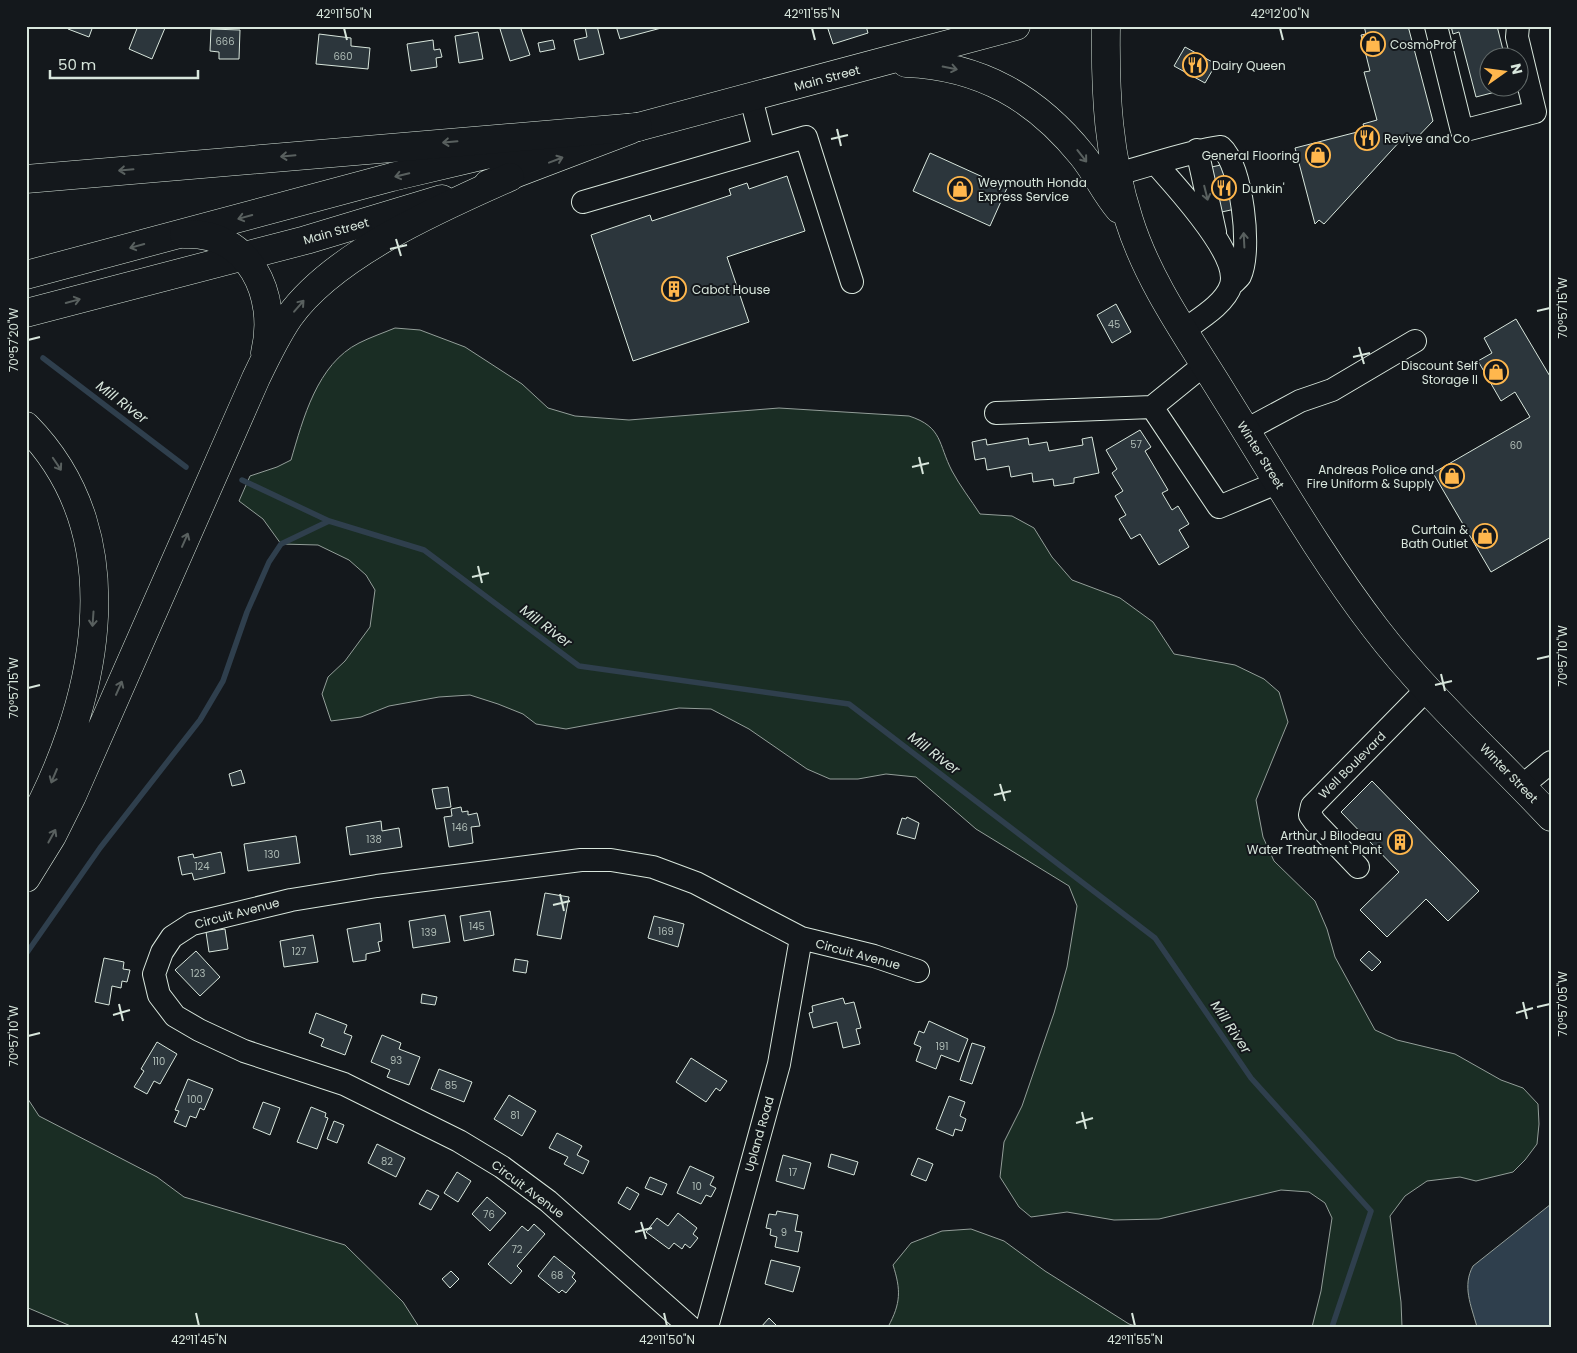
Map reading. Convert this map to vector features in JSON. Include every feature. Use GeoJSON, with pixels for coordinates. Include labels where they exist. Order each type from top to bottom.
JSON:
{"type":"FeatureCollection","features":[{"type":"Feature","properties":{"kind":"main road","name":"Main Street"},"geometry":{"type":"LineString","coordinates":[[26,275],[462,160],[542,142],[638,127],[884,62],[983,31],[1016,26]]}},
{"type":"Feature","properties":{"kind":"main road","name":"Winter Street"},"geometry":{"type":"LineString","coordinates":[[1106,26],[1109,138],[1129,222],[1165,298],[1349,592],[1393,651],[1427,689],[1551,817]]}},
{"type":"Feature","properties":{"kind":"main road"},"geometry":{"type":"LineString","coordinates":[[884,62],[928,64],[966,71],[994,82],[1025,99],[1052,120],[1084,156],[1110,198],[1129,222]]}},
{"type":"Feature","properties":{"kind":"main road","name":"Main Street"},"geometry":{"type":"LineString","coordinates":[[26,313],[244,256],[409,210],[510,176],[638,127]]}},
{"type":"Feature","properties":{"kind":"main road"},"geometry":{"type":"LineString","coordinates":[[26,179],[638,127]]}},
{"type":"Feature","properties":{"kind":"main road"},"geometry":{"type":"LineString","coordinates":[[26,878],[52,836],[72,796],[256,378],[290,316],[325,280],[364,252],[398,232],[510,176]]}},
{"type":"Feature","properties":{"kind":"main road"},"geometry":{"type":"LineString","coordinates":[[184,234],[196,233],[217,237],[236,248],[244,256],[258,279],[268,320],[266,347],[256,378]]}},
{"type":"Feature","properties":{"kind":"main road"},"geometry":{"type":"LineString","coordinates":[[26,426],[53,457],[77,500],[92,551],[95,588],[91,646],[76,714],[53,780],[26,833]]}},
{"type":"Feature","properties":{"kind":"street"},"geometry":{"type":"LineString","coordinates":[[1436,26],[1462,131],[1536,112],[1514,30]]}},
{"type":"Feature","properties":{"kind":"street"},"geometry":{"type":"LineString","coordinates":[[751,98],[764,149]]}},
{"type":"Feature","properties":{"kind":"street"},"geometry":{"type":"LineString","coordinates":[[583,202],[806,137],[852,282]]}},
{"type":"Feature","properties":{"kind":"street"},"geometry":{"type":"LineString","coordinates":[[1117,174],[1156,164],[1196,150],[1221,147],[1229,153],[1242,203],[1244,252],[1239,277],[1231,285],[1224,297],[1184,330]]}},
{"type":"Feature","properties":{"kind":"street"},"geometry":{"type":"LineString","coordinates":[[1196,150],[1216,237],[1230,267],[1231,285]]}},
{"type":"Feature","properties":{"kind":"street"},"geometry":{"type":"LineString","coordinates":[[1156,164],[1216,237]]}},
{"type":"Feature","properties":{"kind":"street"},"geometry":{"type":"LineString","coordinates":[[1246,430],[1300,401],[1332,390],[1415,341]]}},
{"type":"Feature","properties":{"kind":"street"},"geometry":{"type":"LineString","coordinates":[[996,413],[1152,407],[1205,364]]}},
{"type":"Feature","properties":{"kind":"street"},"geometry":{"type":"LineString","coordinates":[[1152,407],[1219,507],[1279,482]]}},
{"type":"Feature","properties":{"kind":"street","name":"Well Boulevard"},"geometry":{"type":"LineString","coordinates":[[1358,867],[1314,822],[1310,815],[1312,806],[1427,689]]}},
{"type":"Feature","properties":{"kind":"street"},"geometry":{"type":"LineString","coordinates":[[1522,786],[1551,762]]}},
{"type":"Feature","properties":{"kind":"street","name":"Circuit Avenue"},"geometry":{"type":"LineString","coordinates":[[690,1327],[548,1201],[502,1168],[459,1141],[344,1084],[253,1055],[199,1030],[175,1016],[160,995],[154,974],[162,952],[172,937],[192,924],[291,900],[377,886],[581,860],[610,860],[653,867],[687,880],[800,938],[874,956],[918,971]]}},
{"type":"Feature","properties":{"kind":"street","name":"Upland Road"},"geometry":{"type":"LineString","coordinates":[[707,1327],[779,1064],[800,938]]}},
{"type":"Feature","properties":{"kind":"green space"},"geometry":{"type":"Polygon","coordinates":[[[395,328],[420,330],[465,347],[522,384],[548,408],[575,416],[629,420],[779,408],[909,416],[920,420],[934,431],[952,471],[980,514],[1012,516],[1034,528],[1052,557],[1072,580],[1120,598],[1153,622],[1174,654],[1235,665],[1264,679],[1279,692],[1288,722],[1256,800],[1263,837],[1274,861],[1315,901],[1327,929],[1335,957],[1375,1030],[1397,1040],[1455,1054],[1501,1080],[1523,1088],[1538,1104],[1537,1144],[1513,1172],[1476,1181],[1460,1177],[1427,1181],[1405,1196],[1390,1216],[1401,1302],[1402,1327],[1312,1327],[1321,1291],[1332,1218],[1325,1203],[1309,1192],[1281,1190],[1159,1219],[1114,1220],[1067,1212],[1031,1217],[1019,1207],[1000,1177],[1004,1142],[1022,1106],[1054,1013],[1067,967],[1077,906],[1069,886],[976,829],[916,777],[886,774],[858,779],[830,779],[807,769],[749,729],[711,709],[679,708],[566,729],[536,724],[523,714],[470,695],[439,697],[389,706],[361,717],[331,721],[322,694],[328,677],[345,661],[370,627],[375,590],[366,575],[349,560],[318,545],[281,544],[263,519],[239,501],[250,476],[291,460],[307,410],[322,378],[332,364],[359,343],[395,328]]]}},
{"type":"Feature","properties":{"kind":"green space"},"geometry":{"type":"Polygon","coordinates":[[[26,1096],[39,1116],[157,1177],[184,1197],[345,1245],[403,1302],[419,1327],[73,1327],[26,1307],[26,1096]]]}},
{"type":"Feature","properties":{"kind":"green space"},"geometry":{"type":"Polygon","coordinates":[[[971,1229],[1004,1241],[1045,1271],[1129,1324],[1139,1327],[888,1327],[895,1311],[898,1296],[893,1265],[911,1243],[942,1231],[971,1229]]]}},
{"type":"Feature","properties":{"kind":"water"},"geometry":{"type":"Polygon","coordinates":[[[1551,1204],[1551,1327],[1477,1327],[1468,1288],[1468,1281],[1473,1266],[1551,1204]]]}},
{"type":"Feature","properties":{"kind":"building"},"geometry":{"type":"Polygon","coordinates":[[[69,26],[93,26],[89,37],[68,29],[69,26]]]}},
{"type":"Feature","properties":{"kind":"building"},"geometry":{"type":"Polygon","coordinates":[[[138,26],[165,28],[152,59],[129,49],[138,26]]]}},
{"type":"Feature","properties":{"kind":"building"},"geometry":{"type":"Polygon","coordinates":[[[509,26],[520,26],[530,55],[510,61],[500,29],[509,26]]]}},
{"type":"Feature","properties":{"kind":"building"},"geometry":{"type":"Polygon","coordinates":[[[585,26],[597,26],[604,54],[579,60],[574,40],[587,37],[585,26]]]}},
{"type":"Feature","properties":{"kind":"building"},"geometry":{"type":"Polygon","coordinates":[[[616,26],[664,26],[665,27],[620,39],[616,26]]]}},
{"type":"Feature","properties":{"kind":"building"},"geometry":{"type":"Polygon","coordinates":[[[827,26],[866,26],[868,33],[833,44],[827,26]]]}},
{"type":"Feature","properties":{"kind":"building"},"geometry":{"type":"Polygon","coordinates":[[[1364,26],[1408,26],[1433,121],[1409,146],[1402,139],[1324,224],[1319,220],[1315,224],[1295,148],[1365,130],[1363,124],[1377,120],[1364,72],[1370,71],[1361,35],[1366,34],[1364,26]]]}},
{"type":"Feature","properties":{"kind":"building"},"geometry":{"type":"Polygon","coordinates":[[[1451,26],[1497,26],[1502,48],[1480,48],[1480,96],[1476,97],[1459,32],[1453,34],[1451,26]]]}},
{"type":"Feature","properties":{"kind":"building"},"geometry":{"type":"Polygon","coordinates":[[[211,29],[240,30],[239,59],[219,59],[219,52],[210,51],[211,29]]]}},
{"type":"Feature","properties":{"kind":"building"},"geometry":{"type":"Polygon","coordinates":[[[478,32],[483,59],[459,63],[455,36],[478,32]]]}},
{"type":"Feature","properties":{"kind":"building"},"geometry":{"type":"Polygon","coordinates":[[[319,34],[351,38],[351,46],[370,48],[368,69],[316,64],[319,34]]]}},
{"type":"Feature","properties":{"kind":"building"},"geometry":{"type":"Polygon","coordinates":[[[433,40],[434,50],[440,49],[442,57],[436,58],[437,67],[411,71],[407,44],[433,40]]]}},
{"type":"Feature","properties":{"kind":"building"},"geometry":{"type":"Polygon","coordinates":[[[553,40],[555,49],[540,52],[538,43],[553,40]]]}},
{"type":"Feature","properties":{"kind":"building","name":"Dairy Queen"},"geometry":{"type":"Polygon","coordinates":[[[1185,47],[1216,64],[1205,83],[1174,66],[1185,47]]]}},
{"type":"Feature","properties":{"kind":"building","name":"Weymouth Honda Express Service"},"geometry":{"type":"Polygon","coordinates":[[[930,153],[1007,188],[990,226],[913,191],[930,153]]]}},
{"type":"Feature","properties":{"kind":"building","name":"Dunkin'"},"geometry":{"type":"Polygon","coordinates":[[[1230,163],[1240,208],[1217,213],[1207,168],[1230,163]]]}},
{"type":"Feature","properties":{"kind":"building","name":"Cabot House"},"geometry":{"type":"Polygon","coordinates":[[[787,176],[805,231],[727,257],[749,322],[633,361],[591,235],[650,215],[652,221],[731,195],[729,189],[747,183],[749,189],[787,176]]]}},
{"type":"Feature","properties":{"kind":"building"},"geometry":{"type":"Polygon","coordinates":[[[1116,304],[1131,332],[1112,343],[1097,315],[1116,304]]]}},
{"type":"Feature","properties":{"kind":"building"},"geometry":{"type":"Polygon","coordinates":[[[1516,319],[1551,378],[1551,537],[1491,572],[1433,473],[1530,417],[1515,392],[1501,401],[1478,361],[1492,353],[1484,338],[1516,319]]]}},
{"type":"Feature","properties":{"kind":"building"},"geometry":{"type":"Polygon","coordinates":[[[1140,430],[1151,447],[1145,451],[1168,490],[1162,493],[1172,510],[1178,506],[1189,524],[1179,530],[1189,547],[1159,565],[1140,534],[1131,539],[1119,519],[1126,515],[1115,496],[1123,491],[1112,473],[1117,469],[1106,450],[1140,430]]]}},
{"type":"Feature","properties":{"kind":"building"},"geometry":{"type":"Polygon","coordinates":[[[1092,437],[1099,473],[1074,478],[1074,483],[1054,486],[1053,479],[1033,482],[1032,473],[1011,477],[1009,466],[987,470],[985,458],[975,460],[972,442],[986,439],[987,445],[1028,438],[1029,445],[1047,442],[1049,451],[1083,445],[1082,439],[1092,437]]]}},
{"type":"Feature","properties":{"kind":"building"},"geometry":{"type":"Polygon","coordinates":[[[241,770],[245,783],[232,786],[229,774],[241,770]]]}},
{"type":"Feature","properties":{"kind":"building","name":"Arthur J Bilodeau Water Treatment Plant"},"geometry":{"type":"Polygon","coordinates":[[[1372,781],[1479,891],[1448,921],[1426,899],[1387,937],[1360,910],[1399,872],[1341,812],[1372,781]]]}},
{"type":"Feature","properties":{"kind":"building"},"geometry":{"type":"Polygon","coordinates":[[[448,787],[451,807],[436,809],[432,789],[448,787]]]}},
{"type":"Feature","properties":{"kind":"building"},"geometry":{"type":"Polygon","coordinates":[[[461,807],[462,812],[468,811],[468,815],[477,813],[480,826],[471,827],[473,843],[449,847],[444,817],[452,816],[451,809],[461,807]]]}},
{"type":"Feature","properties":{"kind":"building"},"geometry":{"type":"Polygon","coordinates":[[[907,817],[919,823],[915,839],[897,834],[902,818],[906,819],[907,817]]]}},
{"type":"Feature","properties":{"kind":"building"},"geometry":{"type":"Polygon","coordinates":[[[381,821],[382,831],[399,828],[402,847],[350,855],[346,827],[381,821]]]}},
{"type":"Feature","properties":{"kind":"building"},"geometry":{"type":"Polygon","coordinates":[[[296,836],[300,863],[248,871],[244,844],[296,836]]]}},
{"type":"Feature","properties":{"kind":"building"},"geometry":{"type":"Polygon","coordinates":[[[221,852],[225,873],[194,880],[192,873],[182,875],[178,857],[193,854],[194,858],[221,852]]]}},
{"type":"Feature","properties":{"kind":"building"},"geometry":{"type":"Polygon","coordinates":[[[545,893],[569,897],[561,939],[537,935],[545,893]]]}},
{"type":"Feature","properties":{"kind":"building"},"geometry":{"type":"Polygon","coordinates":[[[490,911],[494,935],[464,941],[460,916],[490,911]]]}},
{"type":"Feature","properties":{"kind":"building"},"geometry":{"type":"Polygon","coordinates":[[[445,915],[450,942],[413,948],[409,921],[445,915]]]}},
{"type":"Feature","properties":{"kind":"building"},"geometry":{"type":"Polygon","coordinates":[[[654,916],[684,924],[678,947],[648,938],[654,916]]]}},
{"type":"Feature","properties":{"kind":"building"},"geometry":{"type":"Polygon","coordinates":[[[380,923],[382,941],[378,942],[380,951],[366,954],[366,960],[353,962],[347,929],[380,923]]]}},
{"type":"Feature","properties":{"kind":"building"},"geometry":{"type":"Polygon","coordinates":[[[225,929],[228,949],[209,952],[206,932],[225,929]]]}},
{"type":"Feature","properties":{"kind":"building"},"geometry":{"type":"Polygon","coordinates":[[[313,935],[318,962],[284,967],[280,941],[313,935]]]}},
{"type":"Feature","properties":{"kind":"building"},"geometry":{"type":"Polygon","coordinates":[[[196,951],[220,977],[200,996],[175,970],[196,951]]]}},
{"type":"Feature","properties":{"kind":"building"},"geometry":{"type":"Polygon","coordinates":[[[1369,951],[1381,962],[1372,971],[1360,960],[1369,951]]]}},
{"type":"Feature","properties":{"kind":"building"},"geometry":{"type":"Polygon","coordinates":[[[104,958],[124,962],[123,969],[130,970],[127,982],[122,981],[121,988],[112,986],[109,1005],[95,1002],[104,958]]]}},
{"type":"Feature","properties":{"kind":"building"},"geometry":{"type":"Polygon","coordinates":[[[515,959],[528,961],[526,973],[513,971],[515,959]]]}},
{"type":"Feature","properties":{"kind":"building"},"geometry":{"type":"Polygon","coordinates":[[[422,994],[437,997],[435,1005],[421,1003],[422,994]]]}},
{"type":"Feature","properties":{"kind":"building"},"geometry":{"type":"Polygon","coordinates":[[[843,998],[845,1004],[854,1002],[861,1028],[856,1029],[860,1044],[843,1048],[837,1022],[813,1028],[809,1013],[813,1012],[812,1006],[843,998]]]}},
{"type":"Feature","properties":{"kind":"building"},"geometry":{"type":"Polygon","coordinates":[[[316,1013],[347,1025],[344,1033],[352,1036],[345,1055],[321,1046],[324,1039],[309,1033],[316,1013]]]}},
{"type":"Feature","properties":{"kind":"building"},"geometry":{"type":"Polygon","coordinates":[[[929,1021],[968,1039],[959,1062],[941,1055],[936,1069],[916,1061],[921,1047],[914,1044],[919,1031],[924,1033],[929,1021]]]}},
{"type":"Feature","properties":{"kind":"building"},"geometry":{"type":"Polygon","coordinates":[[[382,1035],[401,1043],[399,1049],[420,1057],[409,1085],[387,1077],[390,1070],[371,1062],[382,1035]]]}},
{"type":"Feature","properties":{"kind":"building"},"geometry":{"type":"Polygon","coordinates":[[[157,1042],[177,1054],[160,1084],[154,1081],[147,1094],[134,1087],[144,1071],[141,1069],[157,1042]]]}},
{"type":"Feature","properties":{"kind":"building"},"geometry":{"type":"Polygon","coordinates":[[[972,1043],[985,1047],[972,1084],[960,1080],[972,1043]]]}},
{"type":"Feature","properties":{"kind":"building"},"geometry":{"type":"Polygon","coordinates":[[[691,1058],[727,1081],[720,1091],[716,1088],[706,1102],[676,1082],[691,1058]]]}},
{"type":"Feature","properties":{"kind":"building"},"geometry":{"type":"Polygon","coordinates":[[[439,1069],[472,1082],[464,1102],[431,1089],[439,1069]]]}},
{"type":"Feature","properties":{"kind":"building"},"geometry":{"type":"Polygon","coordinates":[[[188,1079],[213,1089],[204,1110],[200,1108],[196,1118],[190,1116],[186,1127],[174,1122],[179,1111],[175,1110],[188,1079]]]}},
{"type":"Feature","properties":{"kind":"building"},"geometry":{"type":"Polygon","coordinates":[[[509,1095],[536,1111],[522,1136],[494,1119],[509,1095]]]}},
{"type":"Feature","properties":{"kind":"building"},"geometry":{"type":"Polygon","coordinates":[[[949,1096],[965,1102],[960,1116],[966,1119],[962,1131],[955,1129],[953,1136],[936,1129],[949,1096]]]}},
{"type":"Feature","properties":{"kind":"building"},"geometry":{"type":"Polygon","coordinates":[[[263,1102],[280,1108],[270,1135],[253,1128],[263,1102]]]}},
{"type":"Feature","properties":{"kind":"building"},"geometry":{"type":"Polygon","coordinates":[[[311,1107],[326,1113],[325,1117],[328,1118],[317,1149],[297,1142],[311,1107]]]}},
{"type":"Feature","properties":{"kind":"building"},"geometry":{"type":"Polygon","coordinates":[[[334,1121],[344,1125],[337,1143],[327,1139],[334,1121]]]}},
{"type":"Feature","properties":{"kind":"building"},"geometry":{"type":"Polygon","coordinates":[[[557,1133],[582,1146],[577,1155],[589,1161],[583,1174],[564,1164],[568,1157],[549,1148],[557,1133]]]}},
{"type":"Feature","properties":{"kind":"building"},"geometry":{"type":"Polygon","coordinates":[[[377,1144],[405,1158],[396,1177],[368,1163],[377,1144]]]}},
{"type":"Feature","properties":{"kind":"building"},"geometry":{"type":"Polygon","coordinates":[[[831,1154],[858,1162],[854,1175],[828,1167],[831,1154]]]}},
{"type":"Feature","properties":{"kind":"building"},"geometry":{"type":"Polygon","coordinates":[[[783,1155],[811,1163],[804,1189],[776,1181],[783,1155]]]}},
{"type":"Feature","properties":{"kind":"building"},"geometry":{"type":"Polygon","coordinates":[[[918,1158],[933,1164],[926,1181],[911,1175],[918,1158]]]}},
{"type":"Feature","properties":{"kind":"building"},"geometry":{"type":"Polygon","coordinates":[[[690,1166],[714,1177],[710,1185],[716,1188],[711,1197],[706,1195],[701,1204],[677,1193],[690,1166]]]}},
{"type":"Feature","properties":{"kind":"building"},"geometry":{"type":"Polygon","coordinates":[[[457,1172],[471,1181],[458,1202],[444,1193],[457,1172]]]}},
{"type":"Feature","properties":{"kind":"building"},"geometry":{"type":"Polygon","coordinates":[[[650,1177],[667,1184],[662,1195],[645,1188],[650,1177]]]}},
{"type":"Feature","properties":{"kind":"building"},"geometry":{"type":"Polygon","coordinates":[[[627,1187],[639,1194],[630,1210],[618,1203],[627,1187]]]}},
{"type":"Feature","properties":{"kind":"building"},"geometry":{"type":"Polygon","coordinates":[[[427,1190],[439,1196],[431,1210],[419,1204],[427,1190]]]}},
{"type":"Feature","properties":{"kind":"building"},"geometry":{"type":"Polygon","coordinates":[[[487,1197],[506,1213],[490,1231],[472,1214],[487,1197]]]}},
{"type":"Feature","properties":{"kind":"building"},"geometry":{"type":"Polygon","coordinates":[[[777,1211],[798,1215],[795,1231],[802,1232],[798,1252],[775,1247],[777,1237],[770,1235],[771,1229],[766,1228],[769,1214],[776,1215],[777,1211]]]}},
{"type":"Feature","properties":{"kind":"building"},"geometry":{"type":"Polygon","coordinates":[[[678,1213],[697,1228],[693,1234],[698,1238],[690,1248],[685,1244],[682,1249],[674,1243],[669,1249],[646,1232],[657,1218],[668,1226],[678,1213]]]}},
{"type":"Feature","properties":{"kind":"building"},"geometry":{"type":"Polygon","coordinates":[[[534,1224],[545,1234],[517,1266],[522,1271],[511,1284],[488,1264],[522,1226],[528,1231],[534,1224]]]}},
{"type":"Feature","properties":{"kind":"building"},"geometry":{"type":"Polygon","coordinates":[[[554,1256],[575,1273],[572,1277],[576,1281],[566,1293],[562,1290],[559,1293],[538,1276],[554,1256]]]}},
{"type":"Feature","properties":{"kind":"building"},"geometry":{"type":"Polygon","coordinates":[[[771,1260],[800,1267],[793,1292],[765,1284],[771,1260]]]}},
{"type":"Feature","properties":{"kind":"building"},"geometry":{"type":"Polygon","coordinates":[[[451,1271],[459,1279],[450,1288],[442,1279],[451,1271]]]}},
{"type":"Feature","properties":{"kind":"building"},"geometry":{"type":"Polygon","coordinates":[[[769,1318],[778,1327],[761,1327],[769,1318]]]}},
{"type":"Feature","properties":{"kind":"waterway","name":"Mill River"},"geometry":{"type":"LineString","coordinates":[[43,358],[186,467]]}},
{"type":"Feature","properties":{"kind":"waterway","name":"Mill River"},"geometry":{"type":"LineString","coordinates":[[242,480],[329,521],[424,550],[579,666],[849,704],[1155,938],[1251,1078],[1371,1211],[1332,1327]]}},
{"type":"Feature","properties":{"kind":"waterway"},"geometry":{"type":"LineString","coordinates":[[26,954],[100,848],[200,720],[223,681],[247,612],[269,562],[281,544],[329,521]]}},
{"type":"Feature","properties":{"kind":"place","name":"CosmoProf"},"geometry":{"type":"Point","coordinates":[1373,44]}},
{"type":"Feature","properties":{"kind":"place","name":"Dairy Queen"},"geometry":{"type":"Point","coordinates":[1195,65]}},
{"type":"Feature","properties":{"kind":"place","name":"Revive and Co"},"geometry":{"type":"Point","coordinates":[1367,138]}},
{"type":"Feature","properties":{"kind":"place","name":"General Flooring"},"geometry":{"type":"Point","coordinates":[1318,155]}},
{"type":"Feature","properties":{"kind":"place","name":"Dunkin'"},"geometry":{"type":"Point","coordinates":[1224,188]}},
{"type":"Feature","properties":{"kind":"place","name":"Weymouth Honda Express Service"},"geometry":{"type":"Point","coordinates":[960,189]}},
{"type":"Feature","properties":{"kind":"place","name":"Cabot House"},"geometry":{"type":"Point","coordinates":[674,289]}},
{"type":"Feature","properties":{"kind":"place","name":"Discount Self Storage II"},"geometry":{"type":"Point","coordinates":[1496,372]}},
{"type":"Feature","properties":{"kind":"place","name":"Andreas Police and Fire Uniform & Supply"},"geometry":{"type":"Point","coordinates":[1452,476]}},
{"type":"Feature","properties":{"kind":"place","name":"Curtain & Bath Outlet"},"geometry":{"type":"Point","coordinates":[1485,536]}},
{"type":"Feature","properties":{"kind":"place","name":"Arthur J Bilodeau Water Treatment Plant"},"geometry":{"type":"Point","coordinates":[1400,842]}}]}
